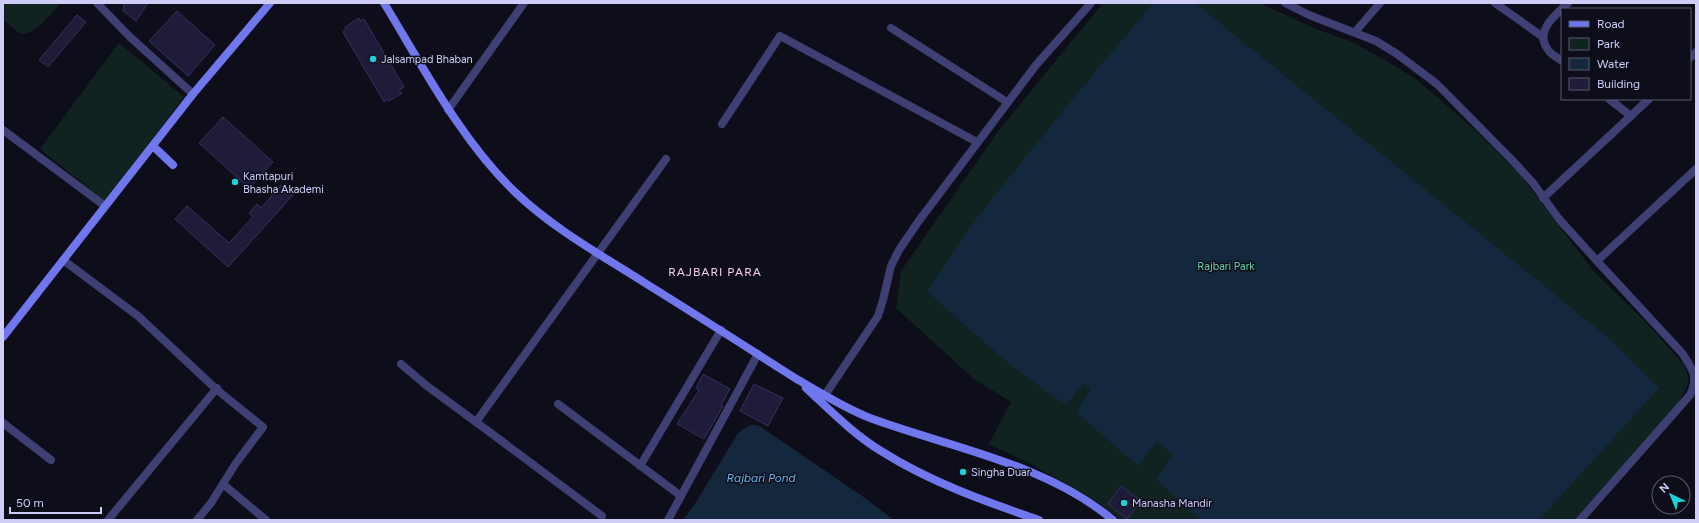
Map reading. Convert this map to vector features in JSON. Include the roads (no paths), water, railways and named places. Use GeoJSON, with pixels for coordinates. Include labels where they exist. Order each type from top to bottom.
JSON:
{"type":"FeatureCollection","features":[{"type":"Feature","properties":{"kind":"street"},"geometry":{"type":"LineString","coordinates":[[97,3],[129,36],[193,94]]}},
{"type":"Feature","properties":{"kind":"street"},"geometry":{"type":"LineString","coordinates":[[3,337],[193,94],[270,3]]}},
{"type":"Feature","properties":{"kind":"street"},"geometry":{"type":"LineString","coordinates":[[384,3],[448,110],[516,194],[560,228],[795,378],[825,395],[868,417],[1031,472],[1090,503],[1113,520]]}},
{"type":"Feature","properties":{"kind":"street"},"geometry":{"type":"LineString","coordinates":[[448,110],[524,3]]}},
{"type":"Feature","properties":{"kind":"street"},"geometry":{"type":"LineString","coordinates":[[825,395],[878,316],[891,266],[899,250],[1007,102],[1060,36],[1091,3]]}},
{"type":"Feature","properties":{"kind":"street"},"geometry":{"type":"LineString","coordinates":[[1285,3],[1310,15],[1355,32],[1390,49],[1437,84],[1513,161],[1559,218],[1597,262],[1682,354],[1694,371],[1696,384],[1690,395],[1580,520]]}},
{"type":"Feature","properties":{"kind":"street"},"geometry":{"type":"LineString","coordinates":[[1355,32],[1380,3]]}},
{"type":"Feature","properties":{"kind":"street"},"geometry":{"type":"LineString","coordinates":[[1495,3],[1543,37],[1549,51],[1561,60]]}},
{"type":"Feature","properties":{"kind":"street"},"geometry":{"type":"LineString","coordinates":[[1543,37],[1545,28],[1552,18],[1561,10]]}},
{"type":"Feature","properties":{"kind":"street"},"geometry":{"type":"LineString","coordinates":[[891,28],[1007,102]]}},
{"type":"Feature","properties":{"kind":"street"},"geometry":{"type":"LineString","coordinates":[[722,124],[780,36],[977,142]]}},
{"type":"Feature","properties":{"kind":"street"},"geometry":{"type":"LineString","coordinates":[[1610,100],[1630,116]]}},
{"type":"Feature","properties":{"kind":"street"},"geometry":{"type":"LineString","coordinates":[[1544,198],[1648,100]]}},
{"type":"Feature","properties":{"kind":"street"},"geometry":{"type":"LineString","coordinates":[[3,130],[105,206]]}},
{"type":"Feature","properties":{"kind":"street"},"geometry":{"type":"LineString","coordinates":[[153,146],[173,166]]}},
{"type":"Feature","properties":{"kind":"street"},"geometry":{"type":"LineString","coordinates":[[476,422],[666,158]]}},
{"type":"Feature","properties":{"kind":"street"},"geometry":{"type":"LineString","coordinates":[[1597,262],[1696,169]]}},
{"type":"Feature","properties":{"kind":"street"},"geometry":{"type":"LineString","coordinates":[[63,260],[138,316],[216,388],[263,427],[236,463],[212,503],[197,520]]}},
{"type":"Feature","properties":{"kind":"street"},"geometry":{"type":"LineString","coordinates":[[640,466],[721,330]]}},
{"type":"Feature","properties":{"kind":"street"},"geometry":{"type":"LineString","coordinates":[[668,520],[758,354]]}},
{"type":"Feature","properties":{"kind":"street"},"geometry":{"type":"LineString","coordinates":[[401,364],[427,386],[602,516]]}},
{"type":"Feature","properties":{"kind":"street"},"geometry":{"type":"LineString","coordinates":[[795,378],[847,426],[880,450],[911,468],[953,489],[1039,520]]}},
{"type":"Feature","properties":{"kind":"street"},"geometry":{"type":"LineString","coordinates":[[108,520],[216,388]]}},
{"type":"Feature","properties":{"kind":"street"},"geometry":{"type":"LineString","coordinates":[[558,404],[681,496]]}},
{"type":"Feature","properties":{"kind":"street"},"geometry":{"type":"LineString","coordinates":[[3,423],[51,460]]}},
{"type":"Feature","properties":{"kind":"street"},"geometry":{"type":"LineString","coordinates":[[223,484],[266,520]]}},
{"type":"Feature","properties":{"kind":"water","name":"Rajbari Park"},"geometry":{"type":"Polygon","coordinates":[[[1153,3],[1195,3],[1611,340],[1659,388],[1539,520],[1201,520],[1156,479],[1173,455],[1157,442],[1138,466],[1076,412],[1091,389],[1083,383],[1067,405],[1048,393],[1012,366],[927,291],[977,218],[1066,107],[1153,3]]]}},
{"type":"Feature","properties":{"kind":"water","name":"Rajbari Pond"},"geometry":{"type":"Polygon","coordinates":[[[750,425],[761,427],[865,498],[894,520],[683,520],[698,499],[738,433],[750,425]]]}},
{"type":"Feature","properties":{"kind":"place","name":"Jalsampad Bhaban"},"geometry":{"type":"Point","coordinates":[373,59]}},
{"type":"Feature","properties":{"kind":"place","name":"Kamtapuri Bhasha Akademi"},"geometry":{"type":"Point","coordinates":[235,182]}},
{"type":"Feature","properties":{"kind":"place","name":"Singha Duar"},"geometry":{"type":"Point","coordinates":[963,472]}},
{"type":"Feature","properties":{"kind":"place","name":"Manasha Mandir"},"geometry":{"type":"Point","coordinates":[1124,503]}},
{"type":"Feature","properties":{"kind":"district","name":"RAJBARI PARA"},"geometry":{"type":"Point","coordinates":[715,272]}}]}
